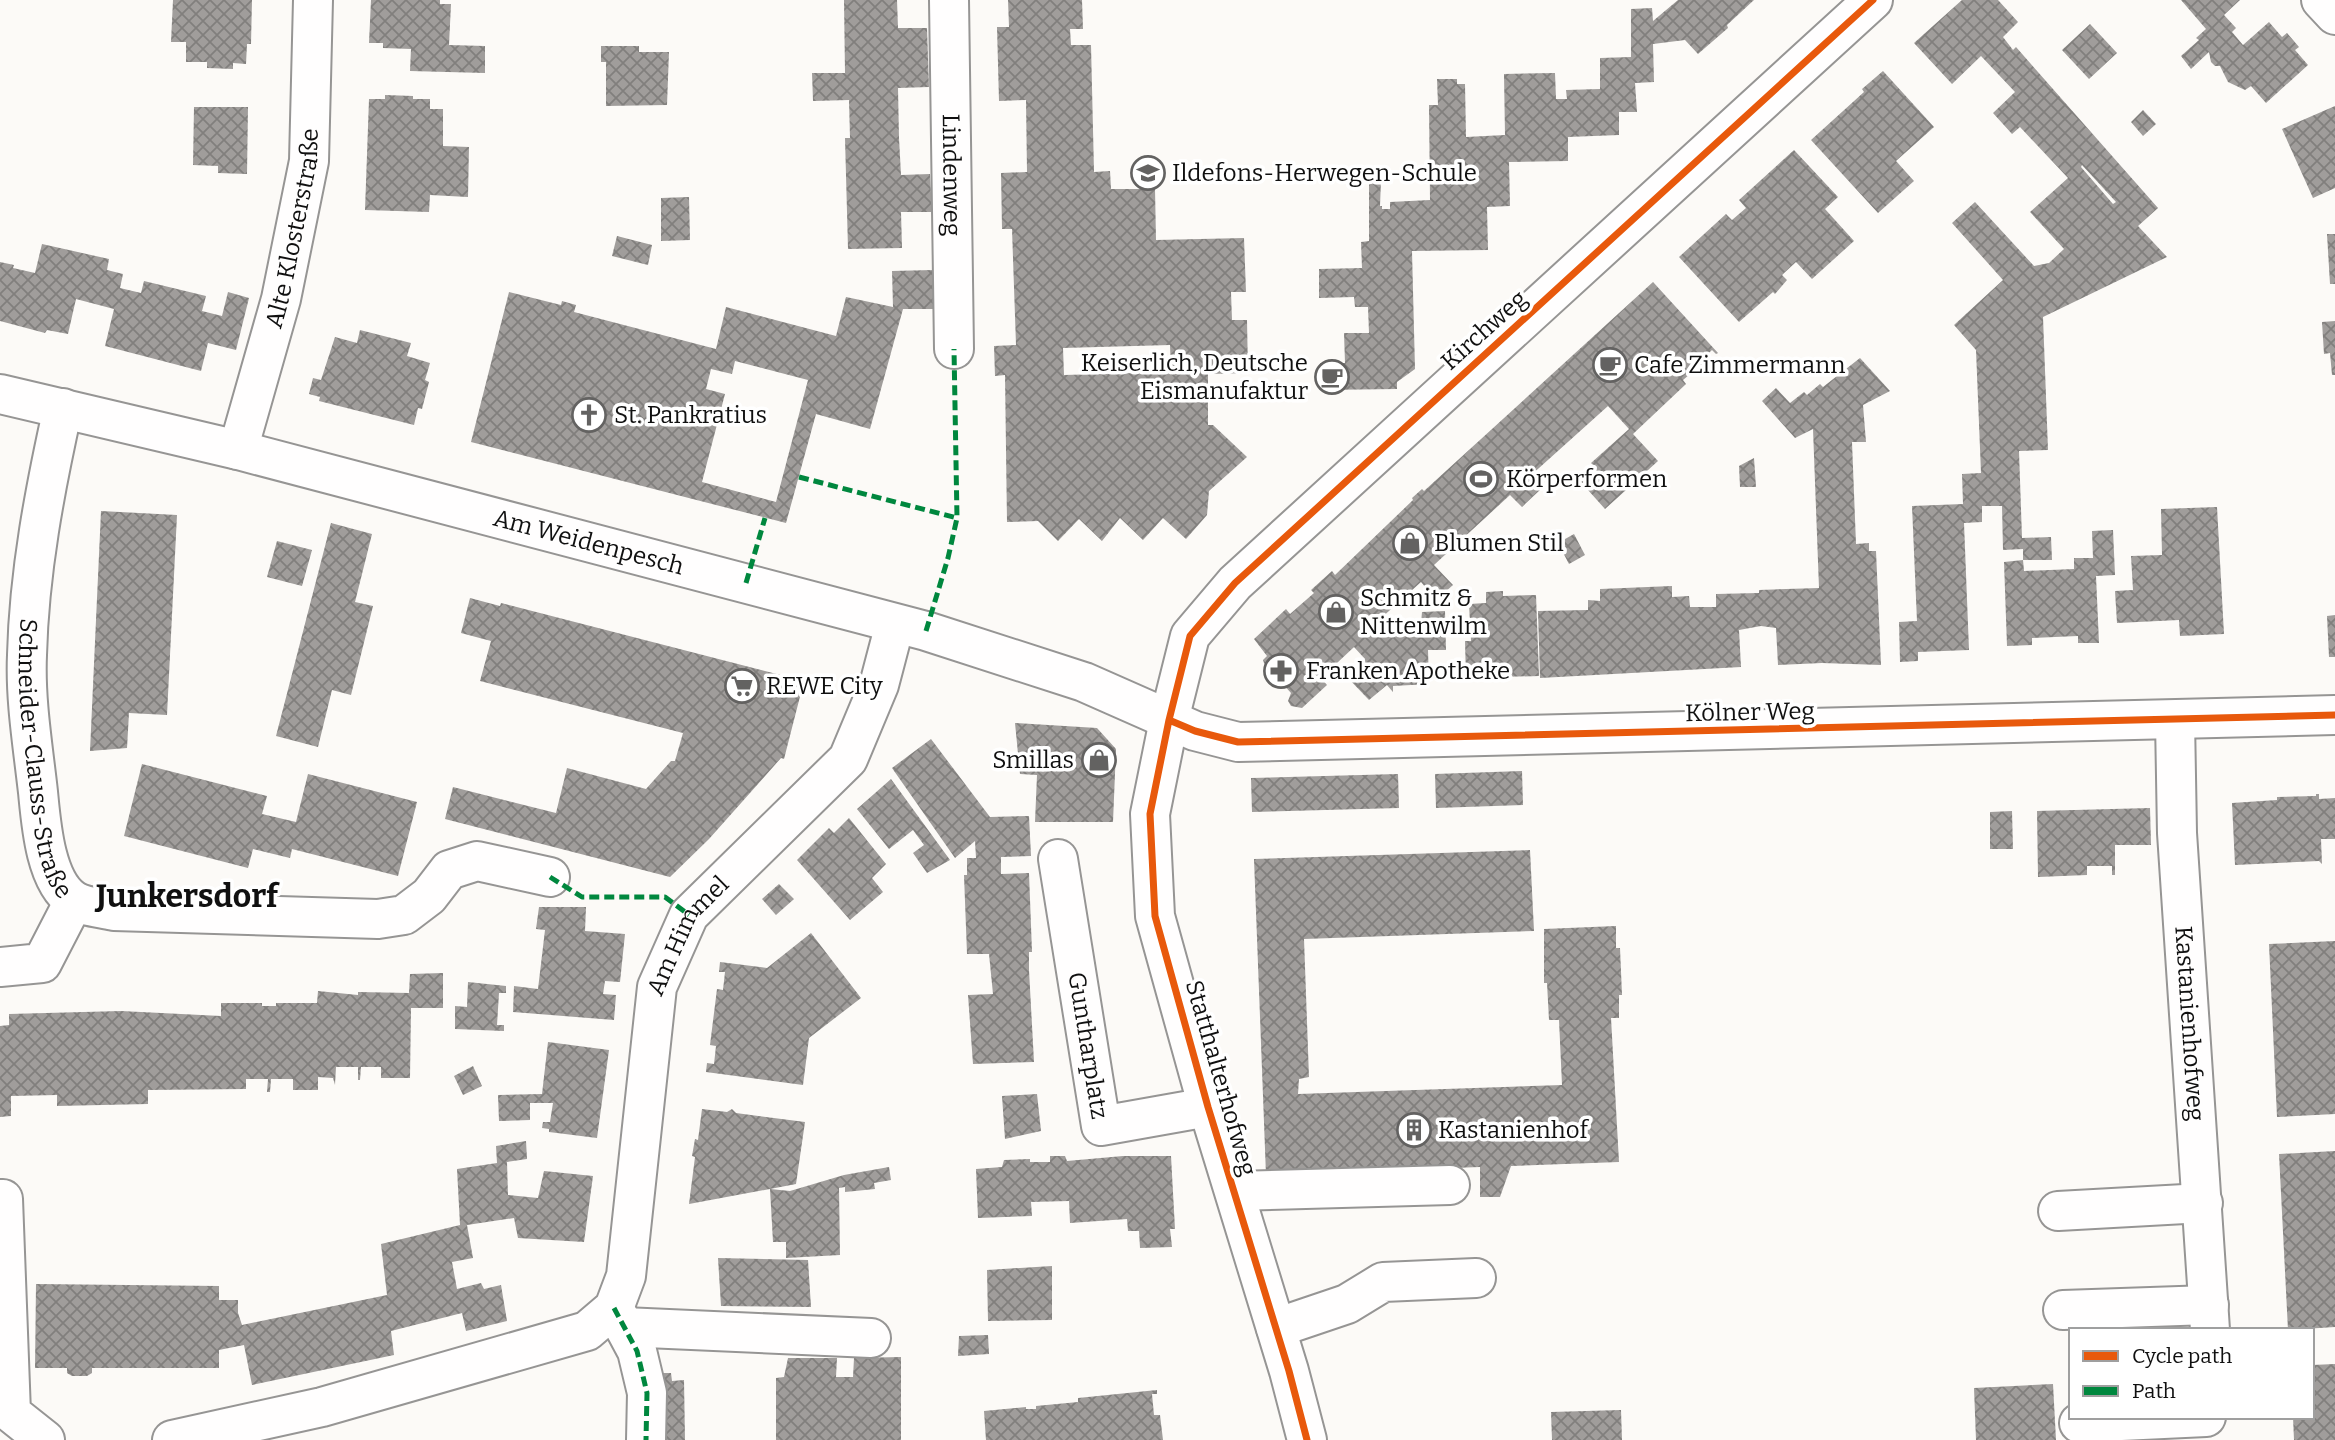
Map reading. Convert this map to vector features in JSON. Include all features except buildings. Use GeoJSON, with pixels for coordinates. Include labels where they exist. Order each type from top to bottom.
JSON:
{"type":"FeatureCollection","features":[{"type":"Feature","properties":{"kind":"street","name":"Alte Klosterstraße"},"geometry":{"type":"LineString","coordinates":[[238,450],[281,299],[309,161],[313,0]]}},
{"type":"Feature","properties":{"kind":"street","name":"Lindenweg"},"geometry":{"type":"LineString","coordinates":[[948,0],[954,349]]}},
{"type":"Feature","properties":{"kind":"street","name":"Kirchweg"},"geometry":{"type":"LineString","coordinates":[[1169,720],[1190,636],[1236,583],[1873,0]]}},
{"type":"Feature","properties":{"kind":"street"},"geometry":{"type":"LineString","coordinates":[[2321,0],[2335,15]]}},
{"type":"Feature","properties":{"kind":"street","name":"Am Weidenpesch"},"geometry":{"type":"LineString","coordinates":[[0,394],[238,450],[895,624],[1084,682],[1169,720]]}},
{"type":"Feature","properties":{"kind":"street","name":"Schneider-Clauss-Straße"},"geometry":{"type":"LineString","coordinates":[[63,408],[45,489],[27,656],[31,729],[43,837],[55,878],[74,901],[114,912],[378,919],[404,915],[429,896],[449,870],[477,861],[550,877]]}},
{"type":"Feature","properties":{"kind":"street","name":"Am Himmel"},"geometry":{"type":"LineString","coordinates":[[619,1318],[626,1276],[657,986],[690,915],[848,760],[880,685],[895,624]]}},
{"type":"Feature","properties":{"kind":"street","name":"Kölner Weg"},"geometry":{"type":"LineString","coordinates":[[1169,720],[1195,732],[1238,742],[2335,715]]}},
{"type":"Feature","properties":{"kind":"street","name":"Statthalterhofweg"},"geometry":{"type":"LineString","coordinates":[[1169,720],[1150,814],[1155,916],[1208,1107],[1276,1328],[1307,1440]]}},
{"type":"Feature","properties":{"kind":"street","name":"Kastanienhofweg"},"geometry":{"type":"LineString","coordinates":[[2175,720],[2177,833],[2210,1317]]}},
{"type":"Feature","properties":{"kind":"street","name":"Guntharplatz"},"geometry":{"type":"LineString","coordinates":[[1058,859],[1101,1126],[1208,1107]]}},
{"type":"Feature","properties":{"kind":"street"},"geometry":{"type":"LineString","coordinates":[[0,967],[42,963],[74,901]]}},
{"type":"Feature","properties":{"kind":"street"},"geometry":{"type":"LineString","coordinates":[[1235,1191],[1450,1185]]}},
{"type":"Feature","properties":{"kind":"street"},"geometry":{"type":"LineString","coordinates":[[0,1199],[11,1413],[44,1440]]}},
{"type":"Feature","properties":{"kind":"street"},"geometry":{"type":"LineString","coordinates":[[2058,1211],[2203,1203]]}},
{"type":"Feature","properties":{"kind":"street"},"geometry":{"type":"LineString","coordinates":[[1276,1328],[1348,1304],[1383,1282],[1476,1278]]}},
{"type":"Feature","properties":{"kind":"street"},"geometry":{"type":"LineString","coordinates":[[2063,1310],[2210,1317]]}},
{"type":"Feature","properties":{"kind":"street"},"geometry":{"type":"LineString","coordinates":[[619,1318],[637,1351],[647,1393],[646,1440]]}},
{"type":"Feature","properties":{"kind":"street"},"geometry":{"type":"LineString","coordinates":[[172,1440],[322,1407],[587,1331],[619,1318],[871,1338]]}},
{"type":"Feature","properties":{"kind":"street"},"geometry":{"type":"LineString","coordinates":[[2079,1423],[2164,1419]]}},
{"type":"Feature","properties":{"kind":"street"},"geometry":{"type":"LineString","coordinates":[[2216,1419],[2217,1440]]}},
{"type":"Feature","properties":{"kind":"marked path"},"geometry":{"type":"LineString","coordinates":[[926,631],[957,518],[954,349]]}},
{"type":"Feature","properties":{"kind":"marked path"},"geometry":{"type":"LineString","coordinates":[[799,477],[957,518]]}},
{"type":"Feature","properties":{"kind":"marked path"},"geometry":{"type":"LineString","coordinates":[[746,583],[765,518]]}},
{"type":"Feature","properties":{"kind":"marked path"},"geometry":{"type":"LineString","coordinates":[[550,877],[582,897],[665,897],[689,915]]}},
{"type":"Feature","properties":{"kind":"marked path"},"geometry":{"type":"LineString","coordinates":[[614,1308],[637,1351],[647,1393],[646,1440]]}},
{"type":"Feature","properties":{"kind":"cycle path"},"geometry":{"type":"LineString","coordinates":[[1307,1440],[1289,1371],[1208,1107],[1155,916],[1150,814],[1190,636],[1235,583],[1873,0]]}},
{"type":"Feature","properties":{"kind":"cycle path"},"geometry":{"type":"LineString","coordinates":[[1169,720],[1195,731],[1238,742],[2335,715]]}},
{"type":"Feature","properties":{"kind":"place","name":"Ildefons-Herwegen-Schule"},"geometry":{"type":"Point","coordinates":[1148,173]}},
{"type":"Feature","properties":{"kind":"place","name":"Cafe Zimmermann"},"geometry":{"type":"Point","coordinates":[1610,365]}},
{"type":"Feature","properties":{"kind":"place","name":"Keiserlich, Deutsche Eismanufaktur"},"geometry":{"type":"Point","coordinates":[1332,377]}},
{"type":"Feature","properties":{"kind":"place","name":"St. Pankratius"},"geometry":{"type":"Point","coordinates":[589,415]}},
{"type":"Feature","properties":{"kind":"place","name":"Körperformen"},"geometry":{"type":"Point","coordinates":[1481,479]}},
{"type":"Feature","properties":{"kind":"place","name":"Blumen Stil"},"geometry":{"type":"Point","coordinates":[1410,543]}},
{"type":"Feature","properties":{"kind":"place","name":"Schmitz & Nittenwilm"},"geometry":{"type":"Point","coordinates":[1336,612]}},
{"type":"Feature","properties":{"kind":"place","name":"Franken Apotheke"},"geometry":{"type":"Point","coordinates":[1281,671]}},
{"type":"Feature","properties":{"kind":"place","name":"REWE City"},"geometry":{"type":"Point","coordinates":[742,686]}},
{"type":"Feature","properties":{"kind":"place","name":"Smillas"},"geometry":{"type":"Point","coordinates":[1099,760]}},
{"type":"Feature","properties":{"kind":"place","name":"Kastanienhof"},"geometry":{"type":"Point","coordinates":[1414,1130]}},
{"type":"Feature","properties":{"kind":"district","name":"Junkersdorf"},"geometry":{"type":"Point","coordinates":[187,896]}}]}
